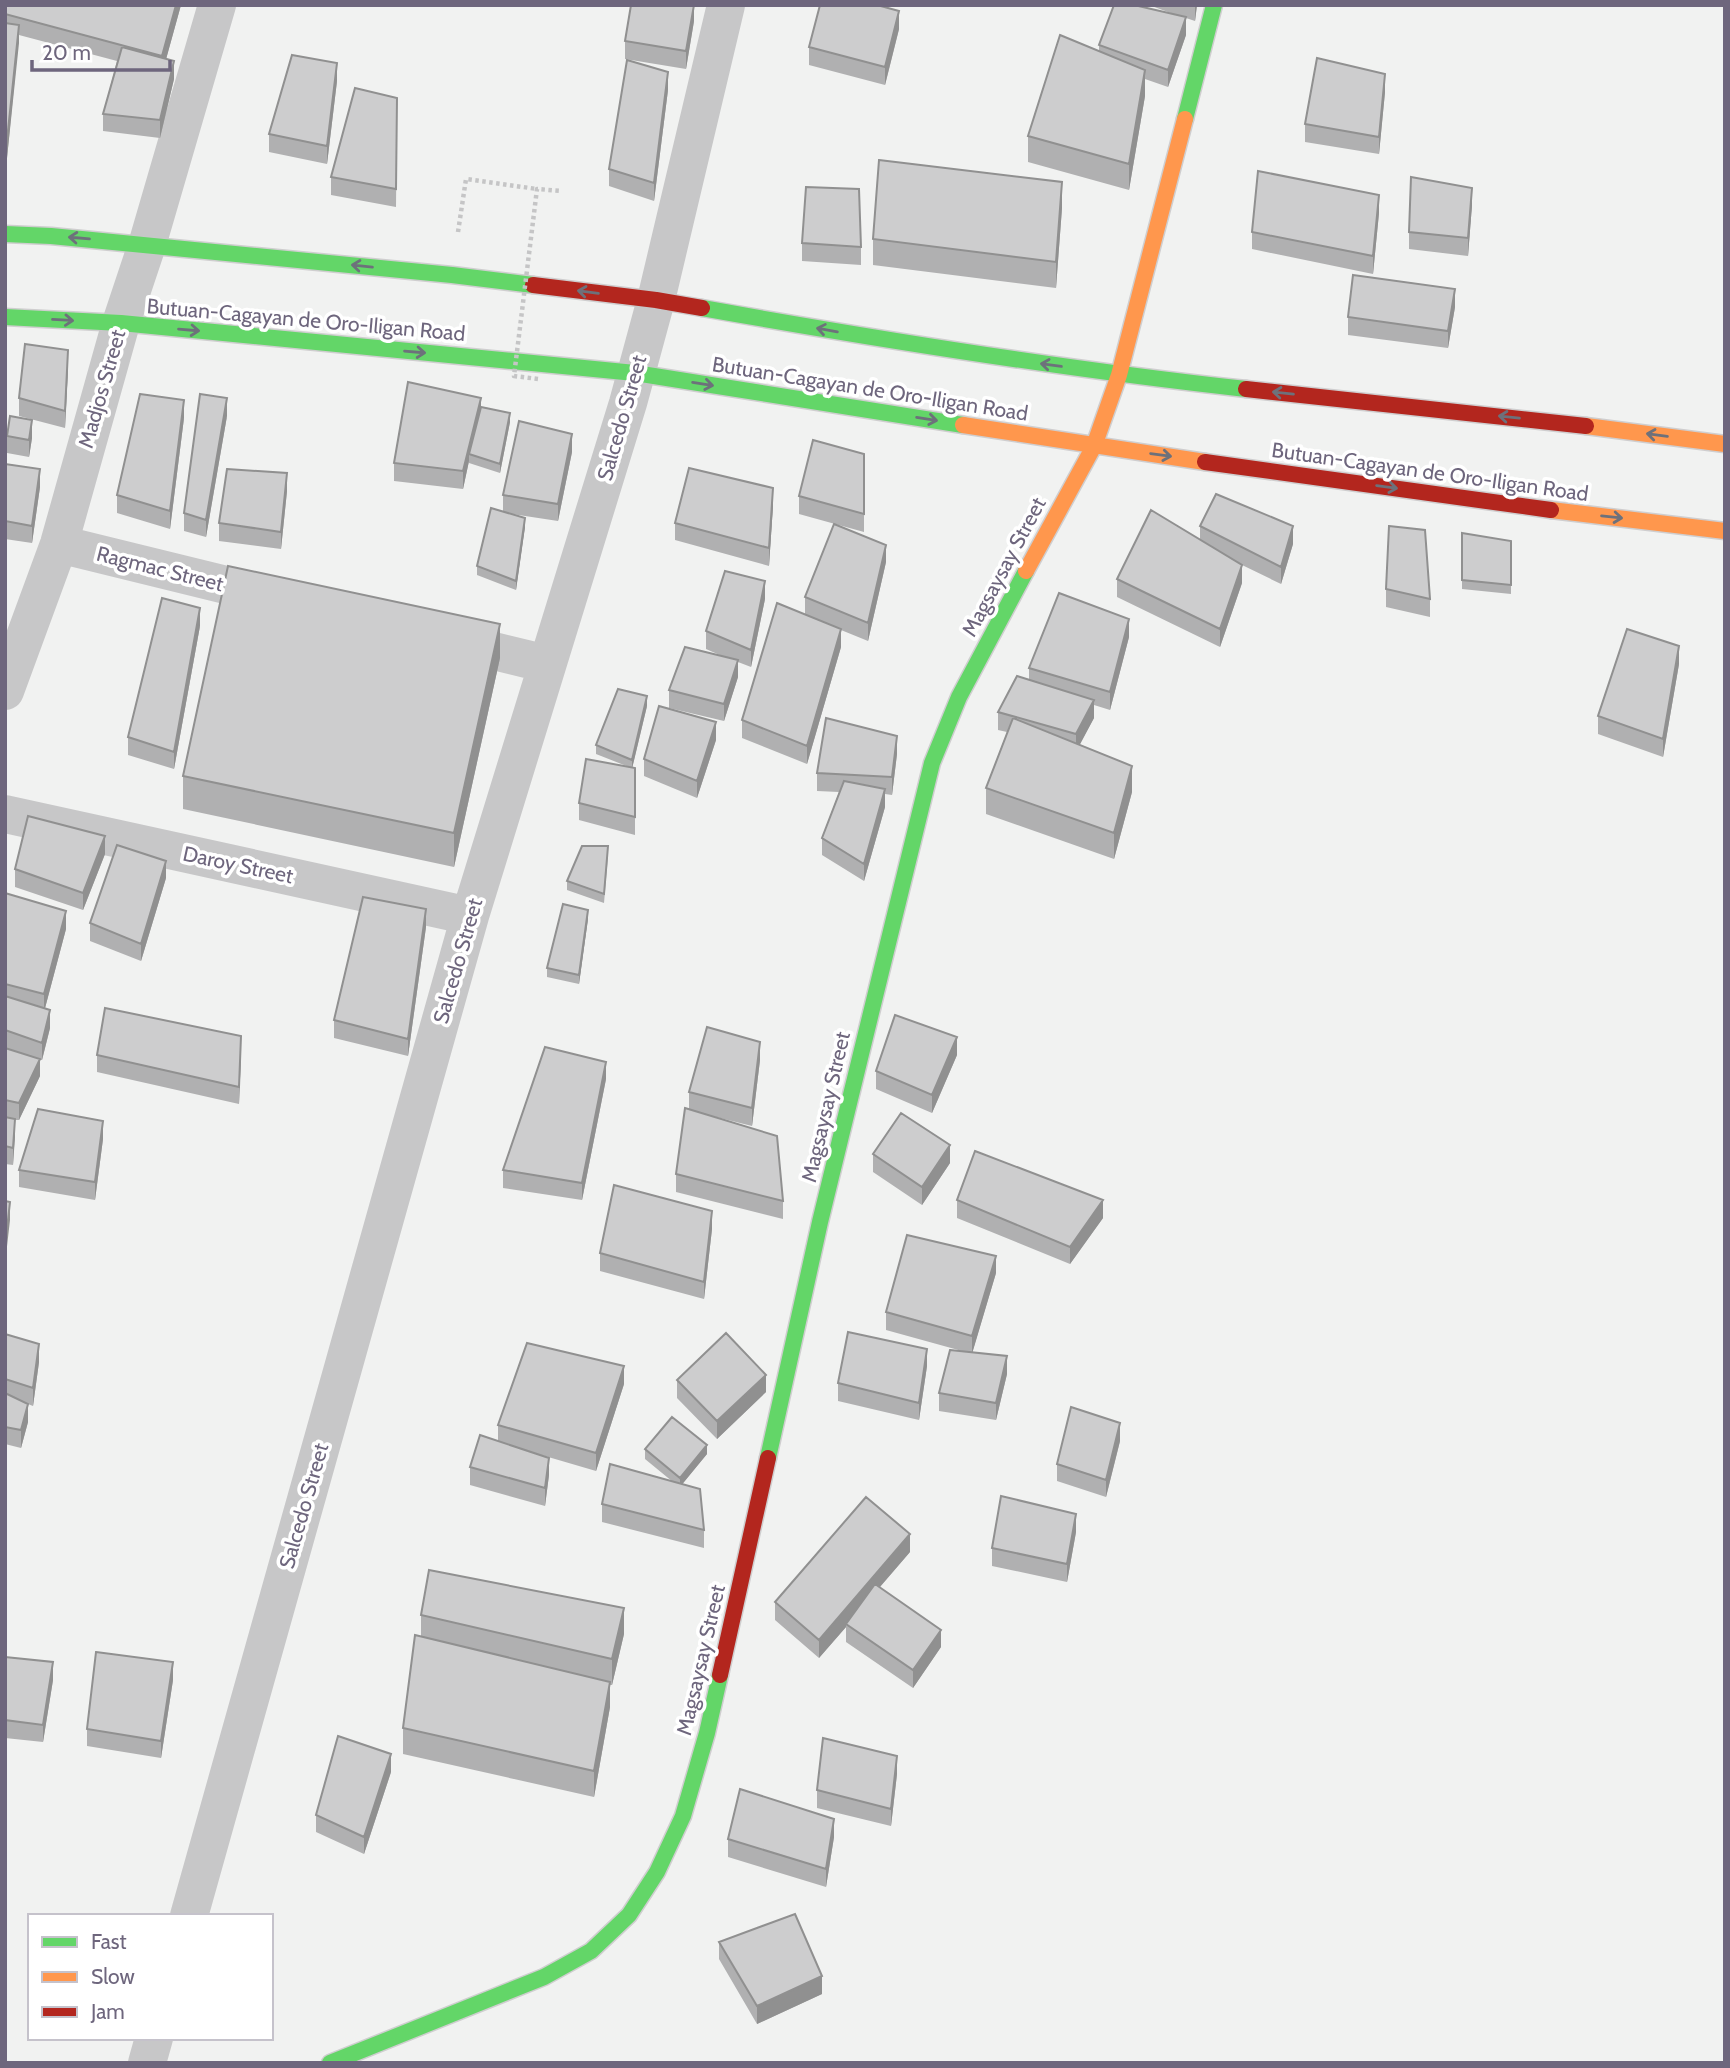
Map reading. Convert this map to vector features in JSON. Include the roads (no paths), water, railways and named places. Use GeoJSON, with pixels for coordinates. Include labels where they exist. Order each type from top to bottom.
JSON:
{"type":"FeatureCollection","features":[{"type":"Feature","properties":{"kind":"main road","name":"Magsaysay Street"},"geometry":{"type":"LineString","coordinates":[[330,2063],[544,1977],[591,1951],[629,1915],[657,1872],[683,1816],[707,1733],[820,1222],[932,763],[959,697],[1094,446],[1119,375],[1214,5]]}},
{"type":"Feature","properties":{"kind":"main road"},"geometry":{"type":"LineString","coordinates":[[5,234],[51,236],[452,275],[656,300],[878,339],[1119,375],[1577,425],[1725,444]]}},
{"type":"Feature","properties":{"kind":"main road","name":"Butuan-Cagayan de Oro-Iligan Road"},"geometry":{"type":"LineString","coordinates":[[5,317],[121,323],[635,373],[1094,446],[1571,513],[1725,531]]}},
{"type":"Feature","properties":{"kind":"street","name":"Madjos Street"},"geometry":{"type":"LineString","coordinates":[[5,691],[59,544],[121,323],[147,245],[218,5]]}},
{"type":"Feature","properties":{"kind":"street","name":"Salcedo Street"},"geometry":{"type":"LineString","coordinates":[[189,1914],[470,916],[628,403],[656,300],[726,5]]}},
{"type":"Feature","properties":{"kind":"street","name":"Ragmac Street"},"geometry":{"type":"LineString","coordinates":[[59,544],[303,604]]}},
{"type":"Feature","properties":{"kind":"street"},"geometry":{"type":"LineString","coordinates":[[411,630],[547,664]]}},
{"type":"Feature","properties":{"kind":"street","name":"Daroy Street"},"geometry":{"type":"LineString","coordinates":[[5,814],[470,916]]}},
{"type":"Feature","properties":{"kind":"street"},"geometry":{"type":"LineString","coordinates":[[147,2063],[153,2040]]}}]}
